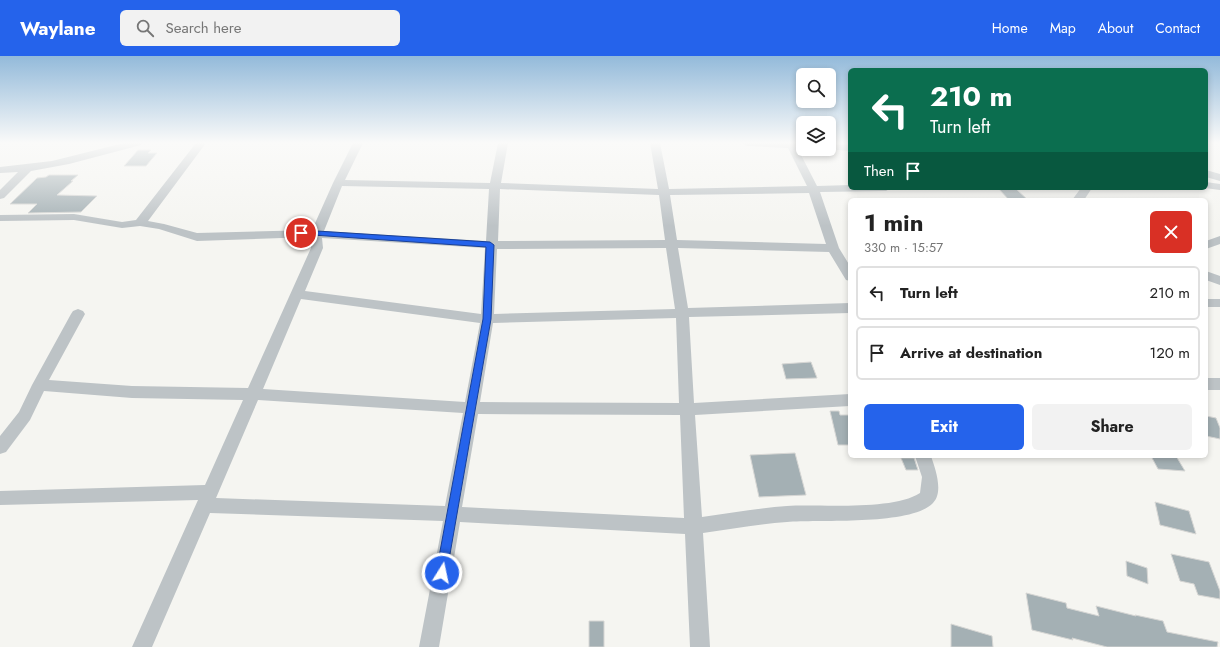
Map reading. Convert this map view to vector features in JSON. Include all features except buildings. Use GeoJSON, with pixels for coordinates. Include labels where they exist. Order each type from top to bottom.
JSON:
{"type":"FeatureCollection","features":[{"type":"Feature","properties":{"kind":"street"},"geometry":{"type":"LineString","coordinates":[[0,196],[25,171]]}},
{"type":"Feature","properties":{"kind":"street"},"geometry":{"type":"LineString","coordinates":[[140,224],[181,171]]}},
{"type":"Feature","properties":{"kind":"street"},"geometry":{"type":"LineString","coordinates":[[142,647],[317,248],[316,235],[344,171]]}},
{"type":"Feature","properties":{"kind":"street"},"geometry":{"type":"LineString","coordinates":[[429,647],[487,319],[490,245],[495,186],[498,171]]}},
{"type":"Feature","properties":{"kind":"street"},"geometry":{"type":"LineString","coordinates":[[660,171],[682,313],[700,647]]}},
{"type":"Feature","properties":{"kind":"street"},"geometry":{"type":"LineString","coordinates":[[804,171],[814,190],[833,248],[848,274]]}},
{"type":"Feature","properties":{"kind":"street"},"geometry":{"type":"LineString","coordinates":[[1208,173],[1220,178]]}},
{"type":"Feature","properties":{"kind":"street"},"geometry":{"type":"LineString","coordinates":[[338,183],[495,186],[664,192],[848,189]]}},
{"type":"Feature","properties":{"kind":"street"},"geometry":{"type":"LineString","coordinates":[[1208,185],[1220,187]]}},
{"type":"Feature","properties":{"kind":"street"},"geometry":{"type":"LineString","coordinates":[[0,218],[74,217],[122,225],[140,224],[160,226],[197,237],[301,233],[490,245],[672,244],[833,248]]}},
{"type":"Feature","properties":{"kind":"street"},"geometry":{"type":"LineString","coordinates":[[1208,244],[1220,240]]}},
{"type":"Feature","properties":{"kind":"street"},"geometry":{"type":"LineString","coordinates":[[1208,276],[1220,281]]}},
{"type":"Feature","properties":{"kind":"street"},"geometry":{"type":"LineString","coordinates":[[296,294],[487,319],[848,308]]}},
{"type":"Feature","properties":{"kind":"street"},"geometry":{"type":"LineString","coordinates":[[1208,303],[1220,303]]}},
{"type":"Feature","properties":{"kind":"street"},"geometry":{"type":"LineString","coordinates":[[0,447],[25,416],[39,385],[78,314]]}},
{"type":"Feature","properties":{"kind":"street"},"geometry":{"type":"LineString","coordinates":[[1208,384],[1220,384]]}},
{"type":"Feature","properties":{"kind":"street"},"geometry":{"type":"LineString","coordinates":[[39,385],[132,392],[252,394],[471,408],[687,409],[848,400]]}},
{"type":"Feature","properties":{"kind":"street"},"geometry":{"type":"LineString","coordinates":[[0,498],[207,498],[452,514],[693,526],[787,514],[877,512],[916,505],[928,497],[930,477],[924,458]]}},
{"type":"Feature","properties":{"kind":"route"},"geometry":{"type":"LineString","coordinates":[[301,233],[490,245],[487,319],[442,573]]}}]}
